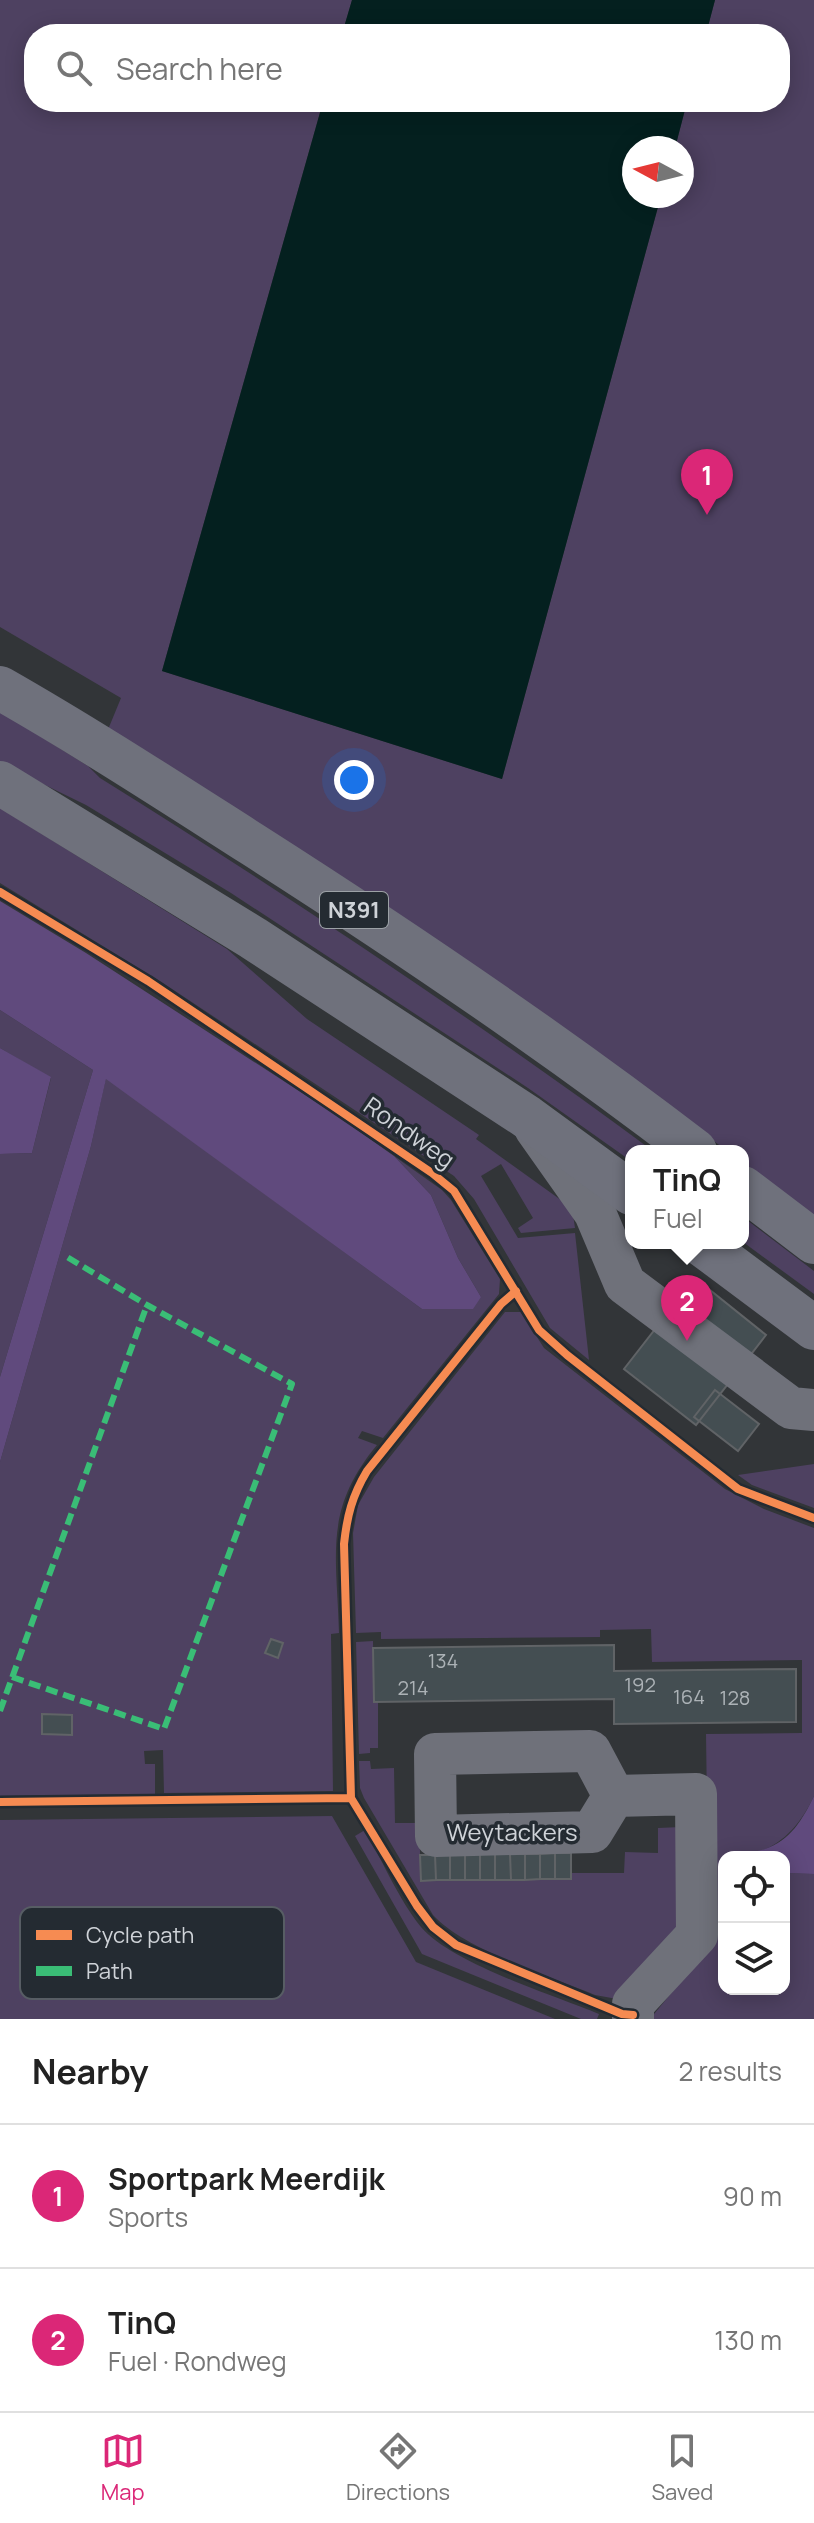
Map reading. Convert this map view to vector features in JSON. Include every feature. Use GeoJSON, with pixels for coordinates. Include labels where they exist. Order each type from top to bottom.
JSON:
{"type":"FeatureCollection","features":[{"type":"Feature","properties":{"kind":"main road","name":"N391"},"geometry":{"type":"LineString","coordinates":[[0,688],[75,730],[341,901],[597,1076],[687,1145]]}},
{"type":"Feature","properties":{"kind":"main road"},"geometry":{"type":"LineString","coordinates":[[0,783],[253,938],[527,1117],[625,1189]]}},
{"type":"Feature","properties":{"kind":"main road"},"geometry":{"type":"LineString","coordinates":[[749,1193],[814,1242]]}},
{"type":"Feature","properties":{"kind":"main road"},"geometry":{"type":"LineString","coordinates":[[708,1249],[814,1328]]}},
{"type":"Feature","properties":{"kind":"street"},"geometry":{"type":"LineString","coordinates":[[527,1117],[595,1213],[625,1284],[791,1408],[814,1410]]}},
{"type":"Feature","properties":{"kind":"street"},"geometry":{"type":"LineString","coordinates":[[614,1796],[696,1794],[697,1935],[633,2004],[633,2019]]}},
{"type":"Feature","properties":{"kind":"shaded area"},"geometry":{"type":"Polygon","coordinates":[[[0,0],[352,0],[345,24],[24,24],[24,112],[320,112],[162,671],[502,779],[658,208],[694,208],[694,136],[678,136],[684,112],[790,112],[790,24],[709,24],[715,0],[814,0],[814,1216],[749,1167],[749,1145],[719,1145],[677,1113],[107,732],[121,698],[0,627],[0,0]]]}},
{"type":"Feature","properties":{"kind":"shaded area"},"geometry":{"type":"Polygon","coordinates":[[[352,0],[715,0],[709,24],[345,24],[352,0]]]}},
{"type":"Feature","properties":{"kind":"shaded area"},"geometry":{"type":"Polygon","coordinates":[[[320,112],[684,112],[678,136],[622,136],[622,208],[658,208],[502,779],[162,671],[320,112]]]}},
{"type":"Feature","properties":{"kind":"shaded area"},"geometry":{"type":"Polygon","coordinates":[[[0,711],[380,959],[645,1145],[625,1145],[625,1157],[528,1088],[231,893],[86,805],[0,763],[0,711]]]}},
{"type":"Feature","properties":{"kind":"shaded area"},"geometry":{"type":"Polygon","coordinates":[[[0,808],[227,949],[307,1019],[479,1135],[476,1139],[572,1208],[575,1228],[521,1233],[518,1228],[533,1218],[501,1164],[481,1176],[518,1238],[575,1233],[589,1360],[550,1328],[474,1199],[454,1176],[163,983],[0,883],[0,808]]]}},
{"type":"Feature","properties":{"kind":"shaded area"},"geometry":{"type":"Polygon","coordinates":[[[0,901],[86,953],[394,1156],[431,1195],[458,1258],[481,1297],[473,1309],[422,1309],[106,1079],[91,1146],[0,1462],[0,1377],[93,1070],[0,1010],[0,901]]]}},
{"type":"Feature","properties":{"kind":"shaded area"},"geometry":{"type":"Polygon","coordinates":[[[0,1010],[93,1070],[0,1377],[0,1154],[32,1153],[51,1078],[0,1048],[0,1010]]]}},
{"type":"Feature","properties":{"kind":"shaded area"},"geometry":{"type":"Polygon","coordinates":[[[0,1048],[51,1077],[32,1153],[0,1154],[0,1048]]]}},
{"type":"Feature","properties":{"kind":"shaded area"},"geometry":{"type":"Polygon","coordinates":[[[106,1078],[422,1309],[481,1297],[458,1258],[431,1195],[394,1156],[442,1190],[451,1200],[500,1279],[499,1294],[383,1438],[362,1431],[358,1438],[377,1445],[348,1491],[337,1534],[339,1633],[331,1634],[333,1791],[164,1793],[163,1750],[144,1751],[145,1764],[155,1764],[155,1794],[0,1796],[0,1462],[91,1146],[106,1078]]]}},
{"type":"Feature","properties":{"kind":"shaded area"},"geometry":{"type":"Polygon","coordinates":[[[749,1222],[814,1271],[814,1294],[749,1246],[749,1222]]]}},
{"type":"Feature","properties":{"kind":"shaded area"},"geometry":{"type":"Polygon","coordinates":[[[505,1312],[521,1312],[544,1348],[725,1489],[764,1509],[814,1528],[814,1796],[798,1822],[779,1842],[759,1851],[718,1851],[718,1995],[790,1995],[790,1873],[814,1874],[814,2019],[650,2019],[709,1947],[706,1734],[802,1733],[802,1660],[652,1662],[651,1629],[600,1630],[600,1637],[381,1639],[381,1632],[356,1633],[353,1533],[358,1505],[374,1477],[505,1312]]]}},
{"type":"Feature","properties":{"kind":"shaded area"},"geometry":{"type":"Polygon","coordinates":[[[814,1464],[814,1508],[752,1485],[738,1475],[814,1464]]]}},
{"type":"Feature","properties":{"kind":"shaded area"},"geometry":{"type":"Polygon","coordinates":[[[373,1641],[378,1748],[370,1748],[370,1753],[359,1754],[356,1642],[373,1641]]]}},
{"type":"Feature","properties":{"kind":"shaded area"},"geometry":{"type":"Polygon","coordinates":[[[359,1761],[370,1761],[371,1769],[394,1768],[395,1823],[419,1823],[421,1881],[571,1879],[571,1873],[624,1873],[625,1852],[658,1853],[658,1828],[681,1827],[683,1925],[617,1999],[595,1995],[486,1951],[447,1928],[433,1915],[364,1798],[360,1788],[359,1761]]]}},
{"type":"Feature","properties":{"kind":"shaded area"},"geometry":{"type":"Polygon","coordinates":[[[814,1796],[814,1874],[790,1873],[790,1851],[759,1851],[782,1841],[800,1821],[814,1796]]]}},
{"type":"Feature","properties":{"kind":"shaded area"},"geometry":{"type":"Polygon","coordinates":[[[332,1816],[416,1962],[555,2019],[0,2019],[0,1820],[332,1816]]]}},
{"type":"Feature","properties":{"kind":"shaded area"},"geometry":{"type":"Polygon","coordinates":[[[365,1830],[405,1905],[435,1940],[478,1965],[599,2014],[597,2019],[581,2019],[422,1954],[355,1836],[365,1830]]]}},
{"type":"Feature","properties":{"kind":"building"},"geometry":{"type":"Polygon","coordinates":[[[695,1278],[766,1335],[696,1425],[624,1369],[695,1278]]]}},
{"type":"Feature","properties":{"kind":"building"},"geometry":{"type":"Polygon","coordinates":[[[715,1390],[759,1424],[738,1451],[694,1417],[715,1390]]]}},
{"type":"Feature","properties":{"kind":"building"},"geometry":{"type":"Polygon","coordinates":[[[271,1639],[283,1643],[278,1658],[265,1653],[271,1639]]]}},
{"type":"Feature","properties":{"kind":"building"},"geometry":{"type":"Polygon","coordinates":[[[614,1645],[614,1671],[796,1669],[796,1722],[614,1724],[614,1699],[374,1702],[373,1648],[614,1645]]]}},
{"type":"Feature","properties":{"kind":"building"},"geometry":{"type":"Polygon","coordinates":[[[42,1714],[72,1715],[72,1735],[42,1734],[42,1714]]]}},
{"type":"Feature","properties":{"kind":"building"},"geometry":{"type":"Polygon","coordinates":[[[555,1853],[571,1853],[571,1879],[555,1879],[555,1853]]]}},
{"type":"Feature","properties":{"kind":"building"},"geometry":{"type":"Polygon","coordinates":[[[555,1853],[555,1879],[540,1879],[540,1854],[555,1853]]]}},
{"type":"Feature","properties":{"kind":"building"},"geometry":{"type":"Polygon","coordinates":[[[450,1854],[450,1880],[436,1880],[435,1855],[450,1854]]]}},
{"type":"Feature","properties":{"kind":"building"},"geometry":{"type":"Polygon","coordinates":[[[450,1854],[465,1855],[465,1880],[450,1880],[450,1854]]]}},
{"type":"Feature","properties":{"kind":"building"},"geometry":{"type":"Polygon","coordinates":[[[480,1854],[495,1854],[495,1880],[480,1880],[480,1854]]]}},
{"type":"Feature","properties":{"kind":"building"},"geometry":{"type":"Polygon","coordinates":[[[480,1854],[480,1880],[465,1880],[465,1855],[480,1854]]]}},
{"type":"Feature","properties":{"kind":"building"},"geometry":{"type":"Polygon","coordinates":[[[495,1854],[510,1854],[511,1880],[495,1880],[495,1854]]]}},
{"type":"Feature","properties":{"kind":"building"},"geometry":{"type":"Polygon","coordinates":[[[510,1854],[525,1854],[525,1880],[511,1880],[510,1854]]]}},
{"type":"Feature","properties":{"kind":"building"},"geometry":{"type":"Polygon","coordinates":[[[525,1854],[540,1854],[540,1879],[525,1880],[525,1854]]]}},
{"type":"Feature","properties":{"kind":"building"},"geometry":{"type":"Polygon","coordinates":[[[420,1855],[435,1855],[436,1880],[421,1881],[420,1855]]]}},
{"type":"Feature","properties":{"kind":"marked path"},"geometry":{"type":"LineString","coordinates":[[12,1677],[164,1729],[292,1384],[147,1305],[67,1257]]}},
{"type":"Feature","properties":{"kind":"marked path"},"geometry":{"type":"LineString","coordinates":[[0,1711],[147,1305]]}},
{"type":"Feature","properties":{"kind":"cycle path","name":"Rondweg"},"geometry":{"type":"LineString","coordinates":[[0,892],[148,981],[432,1173],[454,1191],[539,1330],[738,1489],[814,1518]]}},
{"type":"Feature","properties":{"kind":"cycle path"},"geometry":{"type":"LineString","coordinates":[[516,1291],[501,1304],[367,1471],[351,1506],[344,1544],[351,1798],[417,1906],[433,1927],[456,1945],[622,2014],[633,2015]]}},
{"type":"Feature","properties":{"kind":"cycle path"},"geometry":{"type":"LineString","coordinates":[[0,1802],[351,1798]]}},
{"type":"Feature","properties":{"kind":"place","name":"Sportpark Meerdijk"},"geometry":{"type":"Point","coordinates":[707,515]}},
{"type":"Feature","properties":{"kind":"place","name":"TinQ"},"geometry":{"type":"Point","coordinates":[687,1341]}}]}
